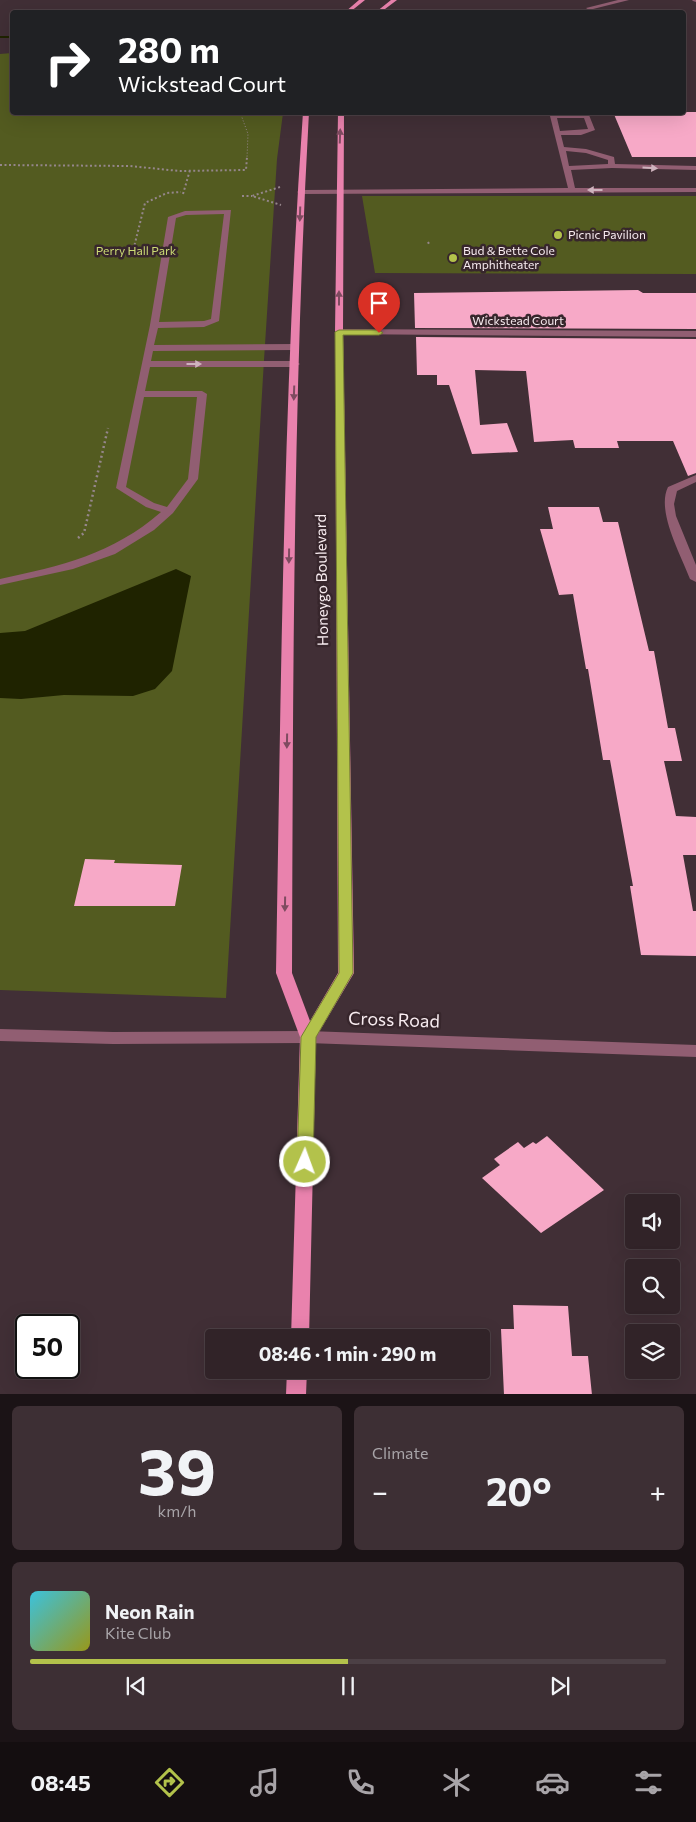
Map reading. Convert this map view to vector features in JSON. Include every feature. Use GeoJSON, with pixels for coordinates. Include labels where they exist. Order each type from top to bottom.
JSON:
{"type":"FeatureCollection","features":[{"type":"Feature","properties":{"kind":"main road"},"geometry":{"type":"LineString","coordinates":[[350,10],[362,0]]}},
{"type":"Feature","properties":{"kind":"main road"},"geometry":{"type":"LineString","coordinates":[[381,10],[394,0]]}},
{"type":"Feature","properties":{"kind":"main road","name":"Honeygo Boulevard"},"geometry":{"type":"LineString","coordinates":[[300,1329],[308,1037],[284,973],[289,515],[301,192],[306,115]]}},
{"type":"Feature","properties":{"kind":"main road","name":"Honeygo Boulevard"},"geometry":{"type":"LineString","coordinates":[[308,1037],[346,973],[339,332],[341,115]]}},
{"type":"Feature","properties":{"kind":"main road"},"geometry":{"type":"LineString","coordinates":[[296,1394],[297,1379]]}},
{"type":"Feature","properties":{"kind":"street"},"geometry":{"type":"LineString","coordinates":[[589,8],[626,0]]}},
{"type":"Feature","properties":{"kind":"street"},"geometry":{"type":"LineString","coordinates":[[556,133],[581,133],[592,130],[587,116],[553,116],[556,133],[572,190]]}},
{"type":"Feature","properties":{"kind":"street"},"geometry":{"type":"LineString","coordinates":[[561,149],[582,149],[598,153],[611,162],[696,168]]}},
{"type":"Feature","properties":{"kind":"street"},"geometry":{"type":"LineString","coordinates":[[566,168],[588,168],[611,162],[696,160]]}},
{"type":"Feature","properties":{"kind":"street"},"geometry":{"type":"LineString","coordinates":[[301,192],[696,190]]}},
{"type":"Feature","properties":{"kind":"street"},"geometry":{"type":"LineString","coordinates":[[154,325],[204,324],[215,321],[228,212],[185,213],[172,217],[154,325],[121,488],[150,505],[169,511]]}},
{"type":"Feature","properties":{"kind":"street","name":"Wickstead Court"},"geometry":{"type":"LineString","coordinates":[[339,332],[696,334]]}},
{"type":"Feature","properties":{"kind":"street"},"geometry":{"type":"LineString","coordinates":[[149,348],[295,347]]}},
{"type":"Feature","properties":{"kind":"street"},"geometry":{"type":"LineString","coordinates":[[146,364],[295,364]]}},
{"type":"Feature","properties":{"kind":"street"},"geometry":{"type":"LineString","coordinates":[[0,582],[64,568],[97,558],[151,528],[169,511],[193,479],[202,394],[140,394]]}},
{"type":"Feature","properties":{"kind":"street"},"geometry":{"type":"LineString","coordinates":[[696,478],[672,490],[669,504],[671,516],[696,579]]}},
{"type":"Feature","properties":{"kind":"street","name":"Cross Road"},"geometry":{"type":"LineString","coordinates":[[0,1035],[113,1038],[308,1037],[696,1051]]}},
{"type":"Feature","properties":{"kind":"path"},"geometry":{"type":"LineString","coordinates":[[0,165],[130,166],[190,170],[246,170],[248,134],[241,115]]}},
{"type":"Feature","properties":{"kind":"path"},"geometry":{"type":"LineString","coordinates":[[180,199],[190,170]]}},
{"type":"Feature","properties":{"kind":"path"},"geometry":{"type":"LineString","coordinates":[[286,207],[252,196],[288,185]]}},
{"type":"Feature","properties":{"kind":"path"},"geometry":{"type":"LineString","coordinates":[[74,542],[84,532],[109,422]]}},
{"type":"Feature","properties":{"kind":"green space","name":"Perry Hall Park"},"geometry":{"type":"Polygon","coordinates":[[[10,53],[10,115],[283,115],[277,159],[264,360],[226,998],[0,990],[0,54],[10,53]]]}},
{"type":"Feature","properties":{"kind":"green space"},"geometry":{"type":"Polygon","coordinates":[[[362,196],[696,196],[696,274],[375,273],[362,196]]]}},
{"type":"Feature","properties":{"kind":"shaded area"},"geometry":{"type":"Polygon","coordinates":[[[176,569],[191,576],[172,671],[155,689],[133,696],[64,695],[21,699],[0,698],[0,633],[25,631],[176,569]]]}},
{"type":"Feature","properties":{"kind":"building"},"geometry":{"type":"Polygon","coordinates":[[[686,112],[696,112],[696,157],[632,157],[614,115],[686,115],[686,112]]]}},
{"type":"Feature","properties":{"kind":"building"},"geometry":{"type":"Polygon","coordinates":[[[638,290],[643,293],[696,293],[696,329],[415,328],[414,293],[638,290]]]}},
{"type":"Feature","properties":{"kind":"building"},"geometry":{"type":"Polygon","coordinates":[[[416,337],[696,339],[696,473],[688,476],[673,441],[617,441],[619,448],[575,448],[573,440],[534,442],[526,371],[475,370],[480,425],[507,423],[518,452],[472,454],[449,385],[437,385],[437,375],[417,375],[416,337]]]}},
{"type":"Feature","properties":{"kind":"building"},"geometry":{"type":"Polygon","coordinates":[[[548,507],[599,507],[603,522],[618,522],[649,651],[654,651],[668,728],[675,728],[682,761],[664,761],[676,816],[696,817],[696,855],[683,855],[693,911],[696,911],[696,956],[641,955],[630,886],[633,886],[610,760],[603,760],[573,594],[559,595],[540,529],[553,529],[548,507]]]}},
{"type":"Feature","properties":{"kind":"building"},"geometry":{"type":"Polygon","coordinates":[[[85,859],[115,860],[114,863],[182,865],[175,906],[74,906],[85,859]]]}},
{"type":"Feature","properties":{"kind":"building"},"geometry":{"type":"Polygon","coordinates":[[[547,1136],[604,1190],[541,1233],[482,1178],[500,1165],[494,1159],[518,1142],[524,1148],[533,1142],[536,1144],[547,1136]]]}},
{"type":"Feature","properties":{"kind":"building"},"geometry":{"type":"Polygon","coordinates":[[[513,1305],[568,1306],[572,1356],[588,1356],[592,1394],[504,1394],[501,1329],[514,1329],[513,1305]]]}},
{"type":"Feature","properties":{"kind":"waterway"},"geometry":{"type":"LineString","coordinates":[[0,37],[10,37]]}},
{"type":"Feature","properties":{"kind":"place","name":"Picnic Pavilion"},"geometry":{"type":"Point","coordinates":[558,235]}},
{"type":"Feature","properties":{"kind":"place","name":"Bud & Bette Cole Amphitheater"},"geometry":{"type":"Point","coordinates":[453,258]}},
{"type":"Feature","properties":{"kind":"route"},"geometry":{"type":"LineString","coordinates":[[305,1162],[308,1037],[346,973],[339,332],[379,333]]}}]}
